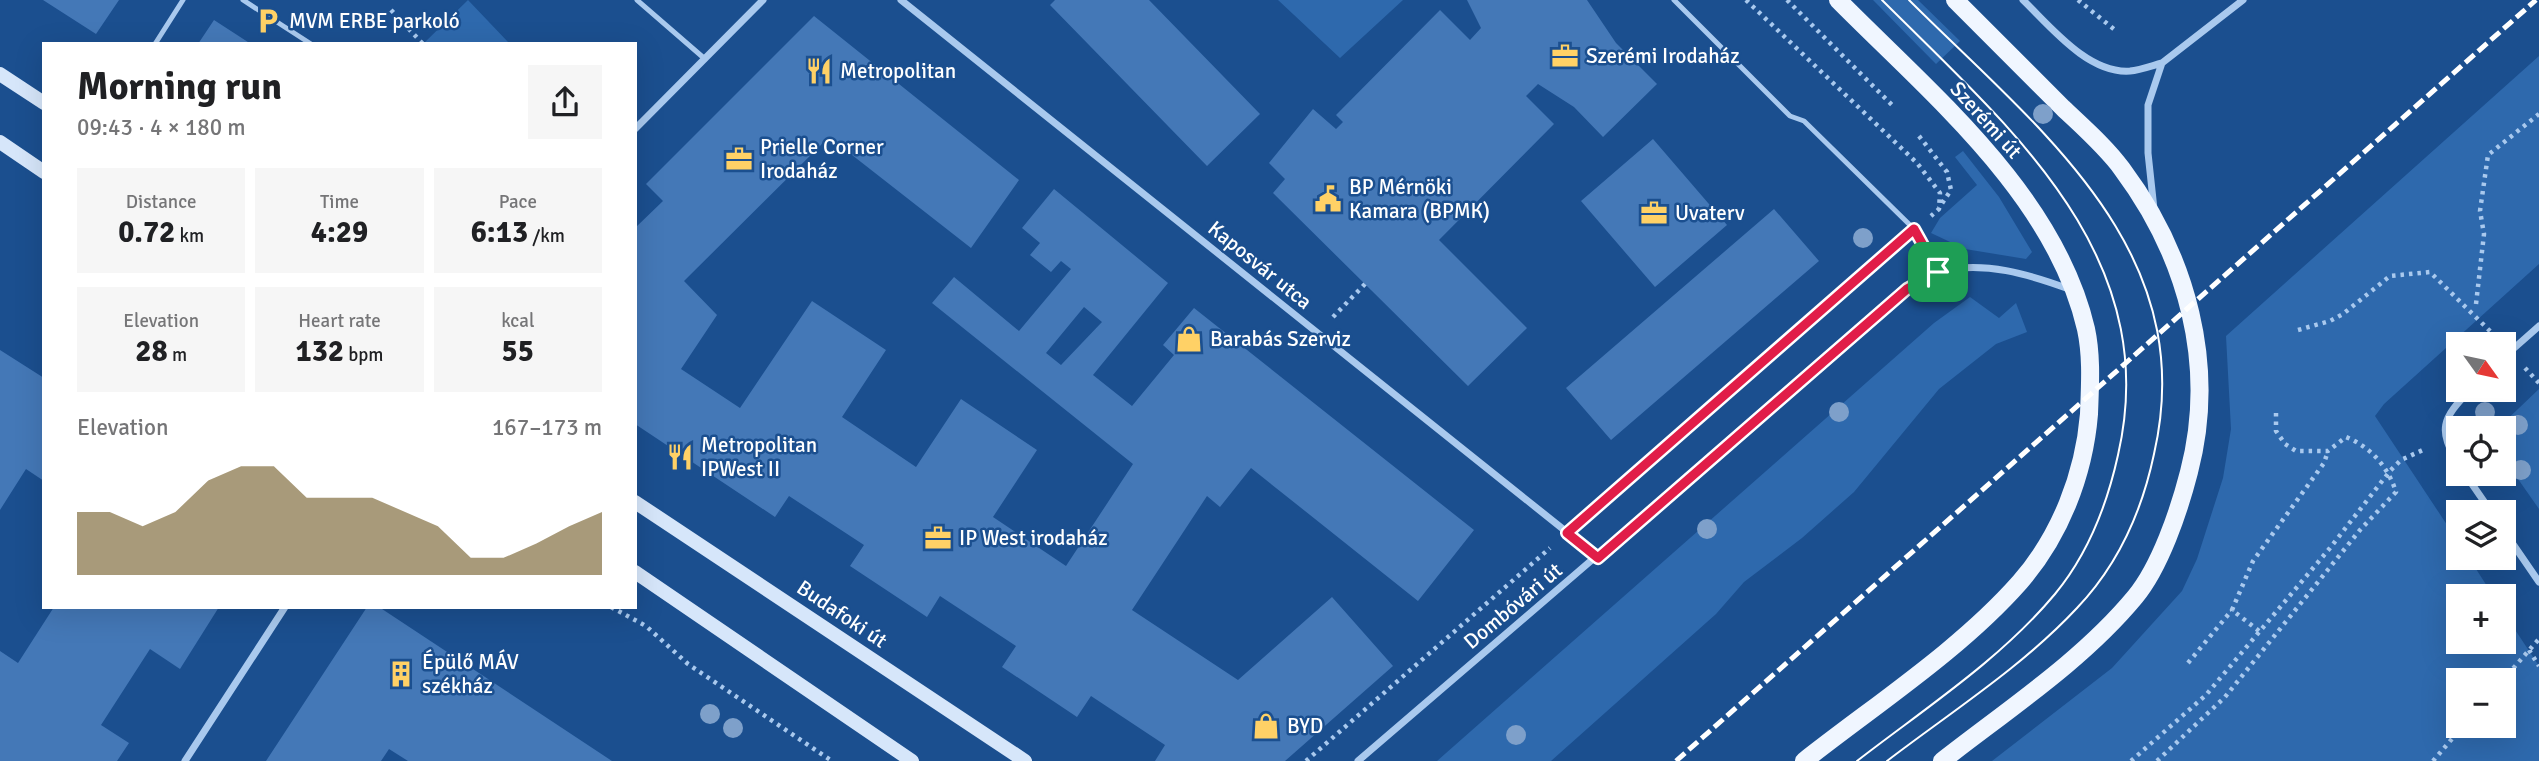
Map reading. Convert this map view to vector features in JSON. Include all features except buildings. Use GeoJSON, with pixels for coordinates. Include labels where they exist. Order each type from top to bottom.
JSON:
{"type":"FeatureCollection","features":[{"type":"Feature","properties":{"kind":"main road","name":"Szerémi út"},"geometry":{"type":"LineString","coordinates":[[1804,761],[1984,618],[2020,581],[2046,547],[2073,489],[2083,459],[2088,425],[2091,362],[2086,329],[2073,291],[2051,239],[2018,189],[1952,115],[1838,0]]}},
{"type":"Feature","properties":{"kind":"main road"},"geometry":{"type":"LineString","coordinates":[[1941,761],[2103,631],[2137,596],[2163,547],[2183,496],[2197,441],[2201,375],[2193,316],[2175,259],[2155,215],[2120,166],[1955,0]]}},
{"type":"Feature","properties":{"kind":"main road"},"geometry":{"type":"LineString","coordinates":[[0,74],[42,102]]}},
{"type":"Feature","properties":{"kind":"main road"},"geometry":{"type":"LineString","coordinates":[[0,142],[42,171]]}},
{"type":"Feature","properties":{"kind":"main road","name":"Budafoki út"},"geometry":{"type":"LineString","coordinates":[[637,503],[1025,761]]}},
{"type":"Feature","properties":{"kind":"main road"},"geometry":{"type":"LineString","coordinates":[[637,573],[912,761]]}},
{"type":"Feature","properties":{"kind":"street"},"geometry":{"type":"LineString","coordinates":[[637,127],[763,0]]}},
{"type":"Feature","properties":{"kind":"street","name":"Kaposvár utca"},"geometry":{"type":"LineString","coordinates":[[901,0],[1598,558]]}},
{"type":"Feature","properties":{"kind":"street"},"geometry":{"type":"LineString","coordinates":[[2022,0],[2075,48],[2102,66],[2129,71],[2162,63],[2243,0]]}},
{"type":"Feature","properties":{"kind":"street"},"geometry":{"type":"LineString","coordinates":[[2155,215],[2148,153],[2148,105],[2162,63]]}},
{"type":"Feature","properties":{"kind":"street","name":"Dombóvári út"},"geometry":{"type":"LineString","coordinates":[[1358,761],[1598,558],[1907,289],[1938,272],[1992,268],[2024,273],[2073,291]]}},
{"type":"Feature","properties":{"kind":"street"},"geometry":{"type":"LineString","coordinates":[[2516,346],[2539,326]]}},
{"type":"Feature","properties":{"kind":"street"},"geometry":{"type":"LineString","coordinates":[[2445,440],[2444,426],[2449,412],[2459,402]]}},
{"type":"Feature","properties":{"kind":"street"},"geometry":{"type":"LineString","coordinates":[[2516,548],[2539,582]]}},
{"type":"Feature","properties":{"kind":"street"},"geometry":{"type":"LineString","coordinates":[[185,761],[284,609]]}},
{"type":"Feature","properties":{"kind":"lane"},"geometry":{"type":"LineString","coordinates":[[156,42],[183,0]]}},
{"type":"Feature","properties":{"kind":"lane"},"geometry":{"type":"LineString","coordinates":[[243,0],[308,42]]}},
{"type":"Feature","properties":{"kind":"lane"},"geometry":{"type":"LineString","coordinates":[[637,0],[705,59]]}},
{"type":"Feature","properties":{"kind":"lane"},"geometry":{"type":"LineString","coordinates":[[1674,0],[1790,116],[1804,121],[1914,229],[1938,272]]}},
{"type":"Feature","properties":{"kind":"path"},"geometry":{"type":"LineString","coordinates":[[1746,0],[1917,163],[1940,193],[1939,209]]}},
{"type":"Feature","properties":{"kind":"path"},"geometry":{"type":"LineString","coordinates":[[1787,0],[1894,107]]}},
{"type":"Feature","properties":{"kind":"path"},"geometry":{"type":"LineString","coordinates":[[2078,0],[2115,30]]}},
{"type":"Feature","properties":{"kind":"path"},"geometry":{"type":"LineString","coordinates":[[391,10],[421,42]]}},
{"type":"Feature","properties":{"kind":"path"},"geometry":{"type":"LineString","coordinates":[[2476,304],[2484,247],[2480,211],[2488,155],[2539,114]]}},
{"type":"Feature","properties":{"kind":"path"},"geometry":{"type":"LineString","coordinates":[[1306,761],[1939,209],[1951,190],[1947,172],[1919,135]]}},
{"type":"Feature","properties":{"kind":"path"},"geometry":{"type":"LineString","coordinates":[[2298,330],[2330,321],[2343,314],[2390,276],[2430,272],[2491,332]]}},
{"type":"Feature","properties":{"kind":"path"},"geometry":{"type":"LineString","coordinates":[[1334,317],[1365,284]]}},
{"type":"Feature","properties":{"kind":"path"},"geometry":{"type":"LineString","coordinates":[[2276,410],[2276,431],[2285,444],[2296,452],[2328,451]]}},
{"type":"Feature","properties":{"kind":"path"},"geometry":{"type":"LineString","coordinates":[[2157,761],[2225,697],[2360,530],[2396,492],[2390,471],[2360,442],[2346,437],[2328,451],[2324,463],[2253,561],[2232,610],[2188,663]]}},
{"type":"Feature","properties":{"kind":"path"},"geometry":{"type":"LineString","coordinates":[[2131,761],[2206,695],[2330,548],[2390,471],[2401,460],[2445,440]]}},
{"type":"Feature","properties":{"kind":"path"},"geometry":{"type":"LineString","coordinates":[[615,609],[646,626],[688,664],[832,761]]}},
{"type":"Feature","properties":{"kind":"path"},"geometry":{"type":"LineString","coordinates":[[2232,610],[2259,631]]}},
{"type":"Feature","properties":{"kind":"path"},"geometry":{"type":"LineString","coordinates":[[2513,668],[2539,639]]}},
{"type":"Feature","properties":{"kind":"path"},"geometry":{"type":"LineString","coordinates":[[2529,650],[2539,666]]}},
{"type":"Feature","properties":{"kind":"path"},"geometry":{"type":"LineString","coordinates":[[2433,761],[2453,738]]}},
{"type":"Feature","properties":{"kind":"shaded area"},"geometry":{"type":"Polygon","coordinates":[[[468,0],[508,42],[425,42],[468,0]]]}},
{"type":"Feature","properties":{"kind":"shaded area"},"geometry":{"type":"Polygon","coordinates":[[[1278,0],[1403,0],[1340,58],[1278,0]]]}},
{"type":"Feature","properties":{"kind":"shaded area"},"geometry":{"type":"Polygon","coordinates":[[[1873,0],[1918,0],[1960,41],[1936,64],[1873,0]]]}},
{"type":"Feature","properties":{"kind":"shaded area"},"geometry":{"type":"Polygon","coordinates":[[[2539,56],[2539,264],[2464,332],[2446,332],[2446,348],[2384,404],[2375,416],[2446,523],[2446,570],[2477,570],[2486,584],[2446,584],[2446,654],[2516,654],[2516,631],[2539,666],[2539,761],[1992,761],[2112,668],[2182,591],[2197,559],[2223,478],[2231,429],[2226,336],[2539,56]]]}},
{"type":"Feature","properties":{"kind":"shaded area"},"geometry":{"type":"Polygon","coordinates":[[[1963,151],[1999,197],[2032,252],[2026,259],[1965,249],[1931,233],[1940,218],[1977,185],[1955,157],[1963,151]]]}},
{"type":"Feature","properties":{"kind":"shaded area"},"geometry":{"type":"Polygon","coordinates":[[[1970,297],[1999,318],[2016,303],[2027,332],[1996,344],[1939,389],[1854,492],[1802,538],[1744,582],[1716,614],[1551,761],[1437,761],[1934,323],[1970,297]]]}},
{"type":"Feature","properties":{"kind":"shaded area"},"geometry":{"type":"Polygon","coordinates":[[[2539,389],[2539,509],[2516,476],[2516,416],[2511,416],[2539,389]]]}},
{"type":"Feature","properties":{"kind":"tram line"},"geometry":{"type":"LineString","coordinates":[[1857,761],[1986,662],[2033,618],[2067,579],[2087,546],[2108,492],[2118,455],[2126,383],[2118,317],[2097,256],[2064,200],[2024,147],[1978,96],[1882,0]]}},
{"type":"Feature","properties":{"kind":"tram line"},"geometry":{"type":"LineString","coordinates":[[1887,761],[2033,650],[2056,630],[2091,592],[2116,556],[2143,496],[2154,454],[2162,381],[2154,315],[2131,254],[2097,198],[2055,146],[2008,96],[1909,0]]}},
{"type":"Feature","properties":{"kind":"railway"},"geometry":{"type":"LineString","coordinates":[[1676,761],[2536,0]]}},
{"type":"Feature","properties":{"kind":"place","name":"MVM ERBE parkoló"},"geometry":{"type":"Point","coordinates":[268,21]}},
{"type":"Feature","properties":{"kind":"place","name":"Szerémi Irodaház"},"geometry":{"type":"Point","coordinates":[1565,56]}},
{"type":"Feature","properties":{"kind":"place","name":"Metropolitan"},"geometry":{"type":"Point","coordinates":[819,71]}},
{"type":"Feature","properties":{"kind":"place","name":"Prielle Corner Irodaház"},"geometry":{"type":"Point","coordinates":[739,159]}},
{"type":"Feature","properties":{"kind":"place","name":"BP Mérnöki Kamara (BPMK)"},"geometry":{"type":"Point","coordinates":[1328,199]}},
{"type":"Feature","properties":{"kind":"place","name":"Uvaterv"},"geometry":{"type":"Point","coordinates":[1654,213]}},
{"type":"Feature","properties":{"kind":"place","name":"Barabás Szerviz"},"geometry":{"type":"Point","coordinates":[1189,339]}},
{"type":"Feature","properties":{"kind":"place","name":"Metropolitan IPWest II"},"geometry":{"type":"Point","coordinates":[680,457]}},
{"type":"Feature","properties":{"kind":"place","name":"IP West irodaház"},"geometry":{"type":"Point","coordinates":[938,538]}},
{"type":"Feature","properties":{"kind":"place","name":"Épülő MÁV székház"},"geometry":{"type":"Point","coordinates":[401,674]}},
{"type":"Feature","properties":{"kind":"place","name":"BYD"},"geometry":{"type":"Point","coordinates":[1266,726]}},
{"type":"Feature","properties":{"kind":"route"},"geometry":{"type":"LineString","coordinates":[[1914,229],[1938,272],[1907,289],[1598,558],[1567,533],[1914,229]]}}]}
